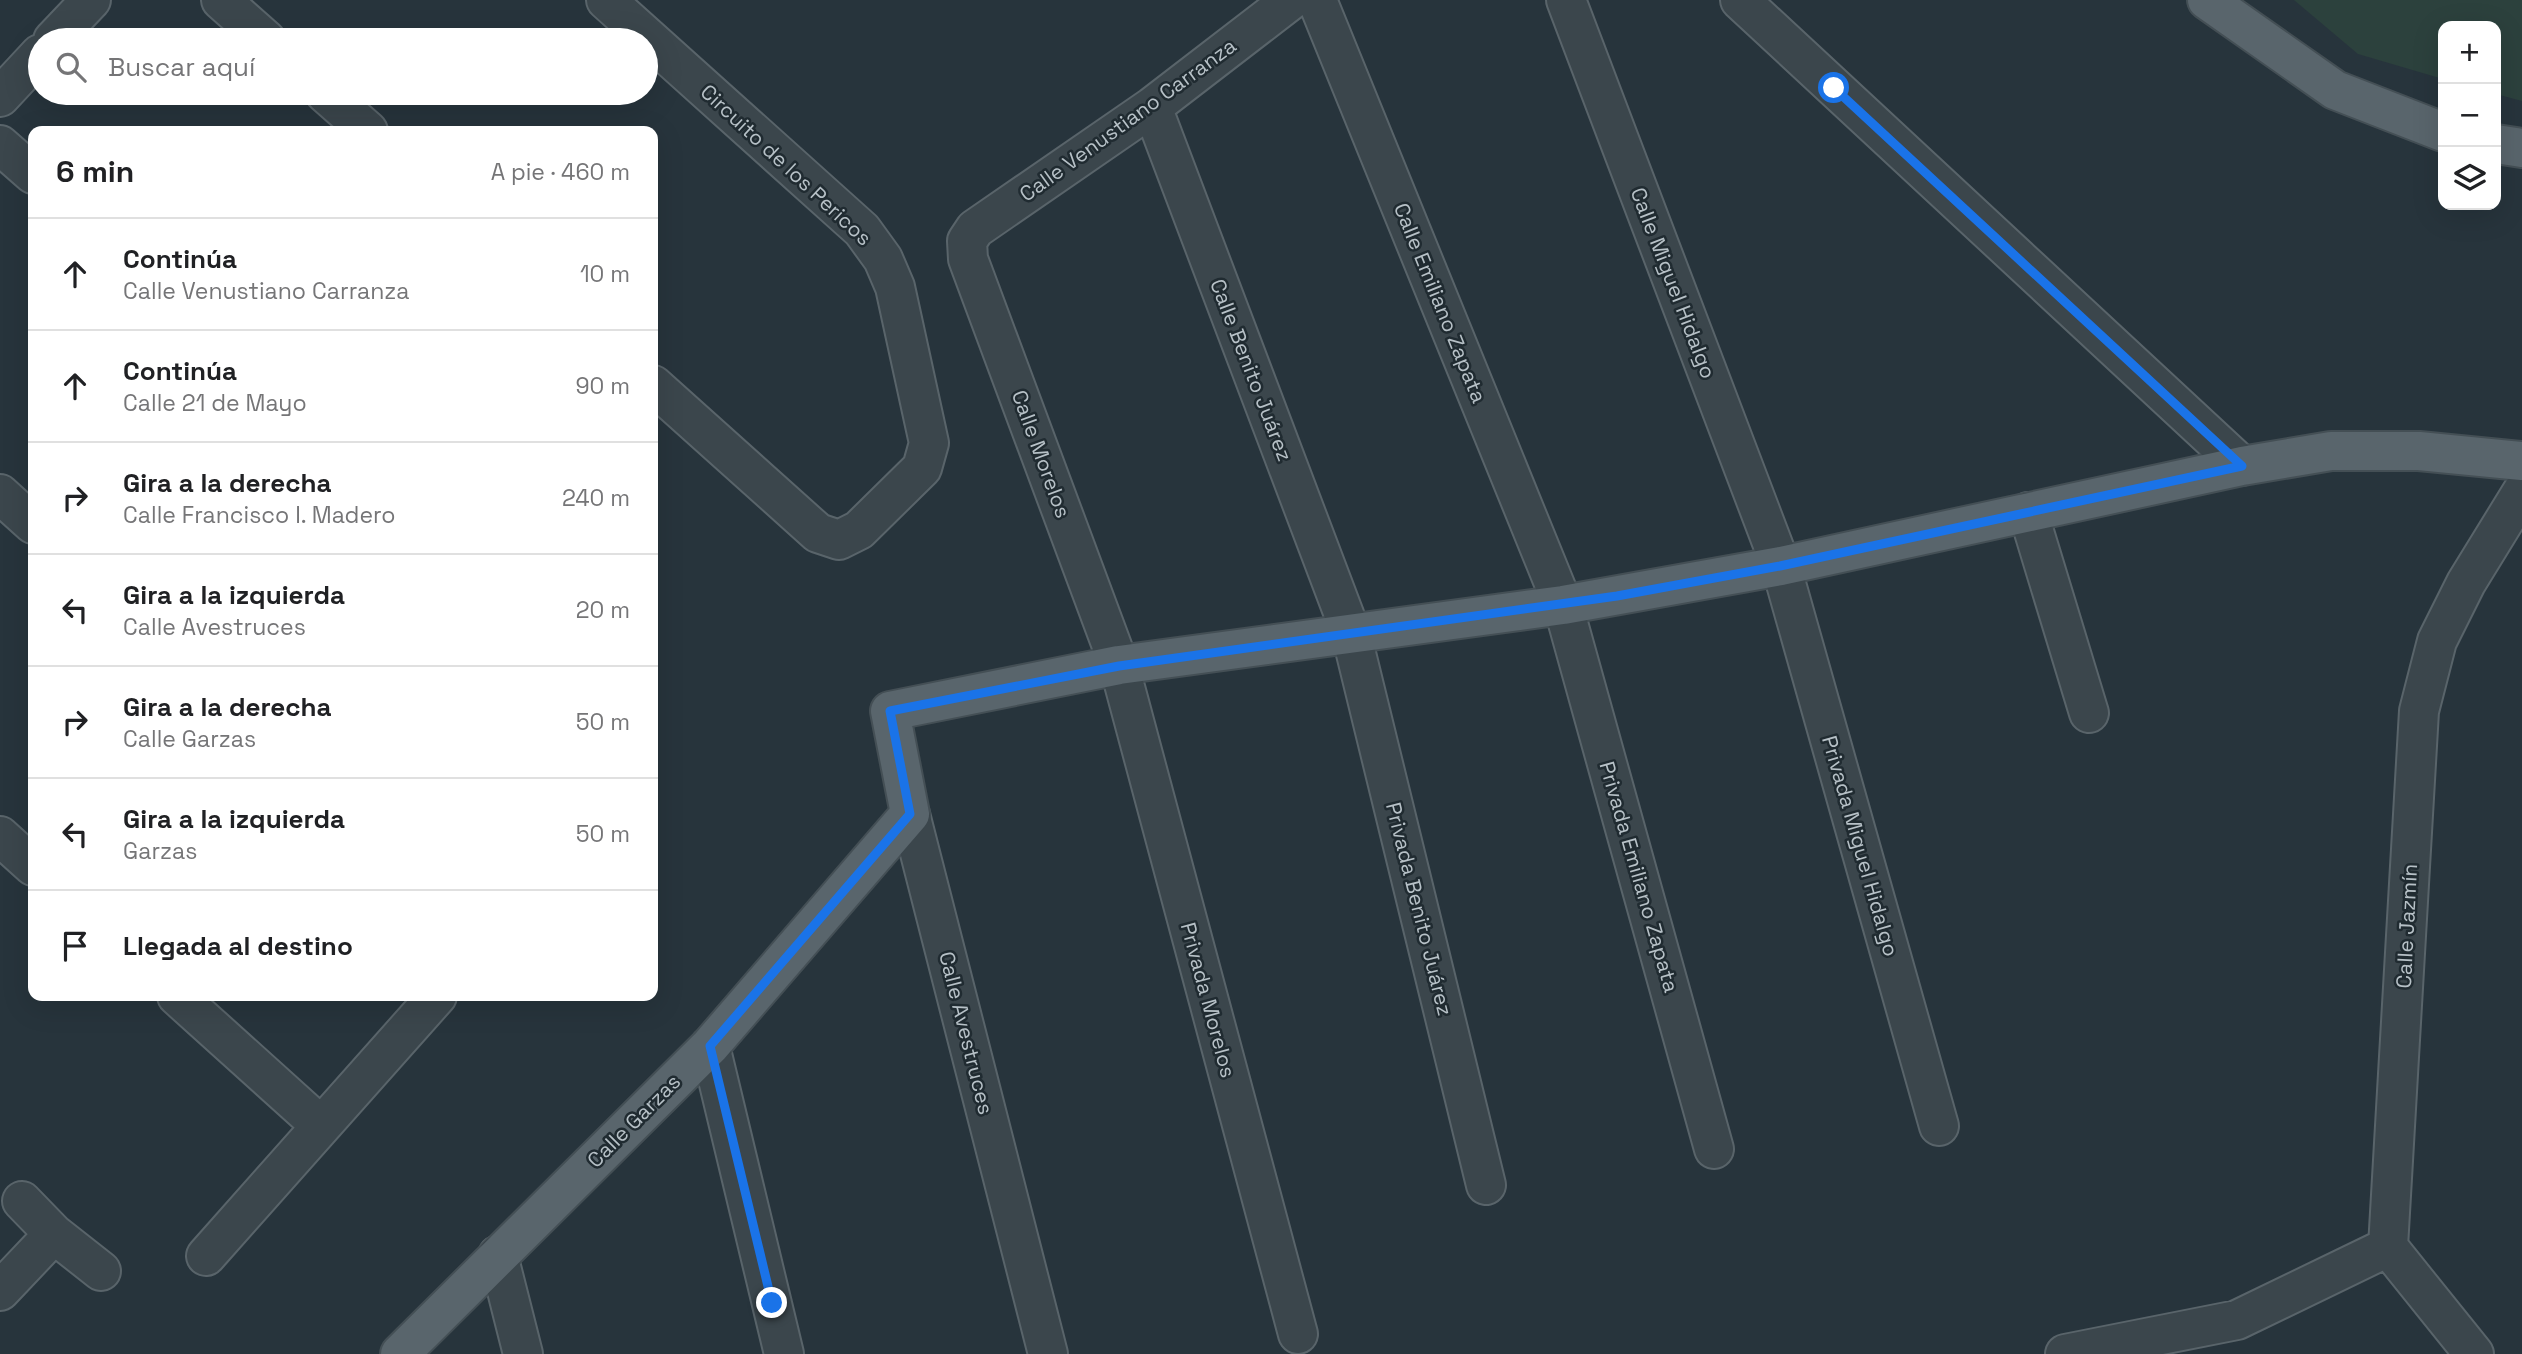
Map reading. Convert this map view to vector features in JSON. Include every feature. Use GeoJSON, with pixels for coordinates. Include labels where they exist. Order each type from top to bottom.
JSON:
{"type":"FeatureCollection","features":[{"type":"Feature","properties":{"kind":"main road"},"geometry":{"type":"LineString","coordinates":[[2207,0],[2335,90],[2438,130]]}},
{"type":"Feature","properties":{"kind":"main road"},"geometry":{"type":"LineString","coordinates":[[2501,145],[2522,148]]}},
{"type":"Feature","properties":{"kind":"main road"},"geometry":{"type":"LineString","coordinates":[[1119,666],[1563,605],[1780,566],[2242,466],[2331,452],[2419,452],[2522,461]]}},
{"type":"Feature","properties":{"kind":"main road","name":"Calle Avestruces"},"geometry":{"type":"LineString","coordinates":[[910,814],[890,711],[1119,666]]}},
{"type":"Feature","properties":{"kind":"main road","name":"Calle Garzas"},"geometry":{"type":"LineString","coordinates":[[400,1354],[710,1046],[910,814]]}},
{"type":"Feature","properties":{"kind":"street"},"geometry":{"type":"LineString","coordinates":[[64,28],[91,0]]}},
{"type":"Feature","properties":{"kind":"street"},"geometry":{"type":"LineString","coordinates":[[221,0],[252,28]]}},
{"type":"Feature","properties":{"kind":"street","name":"Circuito de los Pericos"},"geometry":{"type":"LineString","coordinates":[[606,0],[637,28]]}},
{"type":"Feature","properties":{"kind":"street","name":"Calle Venustiano Carranza"},"geometry":{"type":"LineString","coordinates":[[967,241],[975,229],[1152,107],[1291,0]]}},
{"type":"Feature","properties":{"kind":"street","name":"Calle Emiliano Zapata"},"geometry":{"type":"LineString","coordinates":[[1317,0],[1563,605]]}},
{"type":"Feature","properties":{"kind":"street","name":"Calle Miguel Hidalgo"},"geometry":{"type":"LineString","coordinates":[[1566,0],[1780,566]]}},
{"type":"Feature","properties":{"kind":"street"},"geometry":{"type":"LineString","coordinates":[[1740,0],[2242,466]]}},
{"type":"Feature","properties":{"kind":"street","name":"Circuito de los Pericos"},"geometry":{"type":"LineString","coordinates":[[658,47],[862,230],[883,259],[895,287],[929,443],[922,468],[859,530],[839,540],[818,533],[658,390]]}},
{"type":"Feature","properties":{"kind":"street"},"geometry":{"type":"LineString","coordinates":[[0,97],[28,67]]}},
{"type":"Feature","properties":{"kind":"street"},"geometry":{"type":"LineString","coordinates":[[339,105],[362,126]]}},
{"type":"Feature","properties":{"kind":"street","name":"Calle Benito Juárez"},"geometry":{"type":"LineString","coordinates":[[1152,107],[1351,633]]}},
{"type":"Feature","properties":{"kind":"street"},"geometry":{"type":"LineString","coordinates":[[0,145],[28,170]]}},
{"type":"Feature","properties":{"kind":"street","name":"Calle Morelos"},"geometry":{"type":"LineString","coordinates":[[967,241],[968,259],[1119,666]]}},
{"type":"Feature","properties":{"kind":"street","name":"Calle Jazmín"},"geometry":{"type":"LineString","coordinates":[[2388,1247],[2419,711],[2437,641],[2466,583],[2522,492]]}},
{"type":"Feature","properties":{"kind":"street"},"geometry":{"type":"LineString","coordinates":[[0,494],[28,519]]}},
{"type":"Feature","properties":{"kind":"street"},"geometry":{"type":"LineString","coordinates":[[2028,512],[2089,713]]}},
{"type":"Feature","properties":{"kind":"street","name":"Privada Miguel Hidalgo"},"geometry":{"type":"LineString","coordinates":[[1780,566],[1939,1126]]}},
{"type":"Feature","properties":{"kind":"street","name":"Privada Emiliano Zapata"},"geometry":{"type":"LineString","coordinates":[[1563,605],[1714,1149]]}},
{"type":"Feature","properties":{"kind":"street","name":"Privada Benito Juárez"},"geometry":{"type":"LineString","coordinates":[[1351,633],[1486,1185]]}},
{"type":"Feature","properties":{"kind":"street","name":"Privada Morelos"},"geometry":{"type":"LineString","coordinates":[[1119,666],[1298,1334]]}},
{"type":"Feature","properties":{"kind":"street","name":"Calle Avestruces"},"geometry":{"type":"LineString","coordinates":[[910,814],[1048,1354]]}},
{"type":"Feature","properties":{"kind":"street"},"geometry":{"type":"LineString","coordinates":[[0,836],[28,861]]}},
{"type":"Feature","properties":{"kind":"street"},"geometry":{"type":"LineString","coordinates":[[183,1001],[320,1125]]}},
{"type":"Feature","properties":{"kind":"street"},"geometry":{"type":"LineString","coordinates":[[206,1256],[432,1001]]}},
{"type":"Feature","properties":{"kind":"street"},"geometry":{"type":"LineString","coordinates":[[710,1046],[784,1354]]}},
{"type":"Feature","properties":{"kind":"street"},"geometry":{"type":"LineString","coordinates":[[22,1201],[54,1234],[101,1271]]}},
{"type":"Feature","properties":{"kind":"street"},"geometry":{"type":"LineString","coordinates":[[0,1291],[54,1234]]}},
{"type":"Feature","properties":{"kind":"street"},"geometry":{"type":"LineString","coordinates":[[2065,1354],[2237,1320],[2388,1247],[2474,1354]]}},
{"type":"Feature","properties":{"kind":"street"},"geometry":{"type":"LineString","coordinates":[[499,1255],[523,1354]]}},
{"type":"Feature","properties":{"kind":"street"},"geometry":{"type":"LineString","coordinates":[[2203,1354],[2237,1320]]}},
{"type":"Feature","properties":{"kind":"green space"},"geometry":{"type":"Polygon","coordinates":[[[2294,0],[2522,0],[2522,101],[2501,95],[2501,21],[2438,21],[2438,78],[2358,54],[2294,0]]]}},
{"type":"Feature","properties":{"kind":"route"},"geometry":{"type":"LineString","coordinates":[[772,1303],[710,1046],[910,814],[890,711],[1119,666],[1617,596],[1780,566],[2242,466],[1834,88]]}}]}
